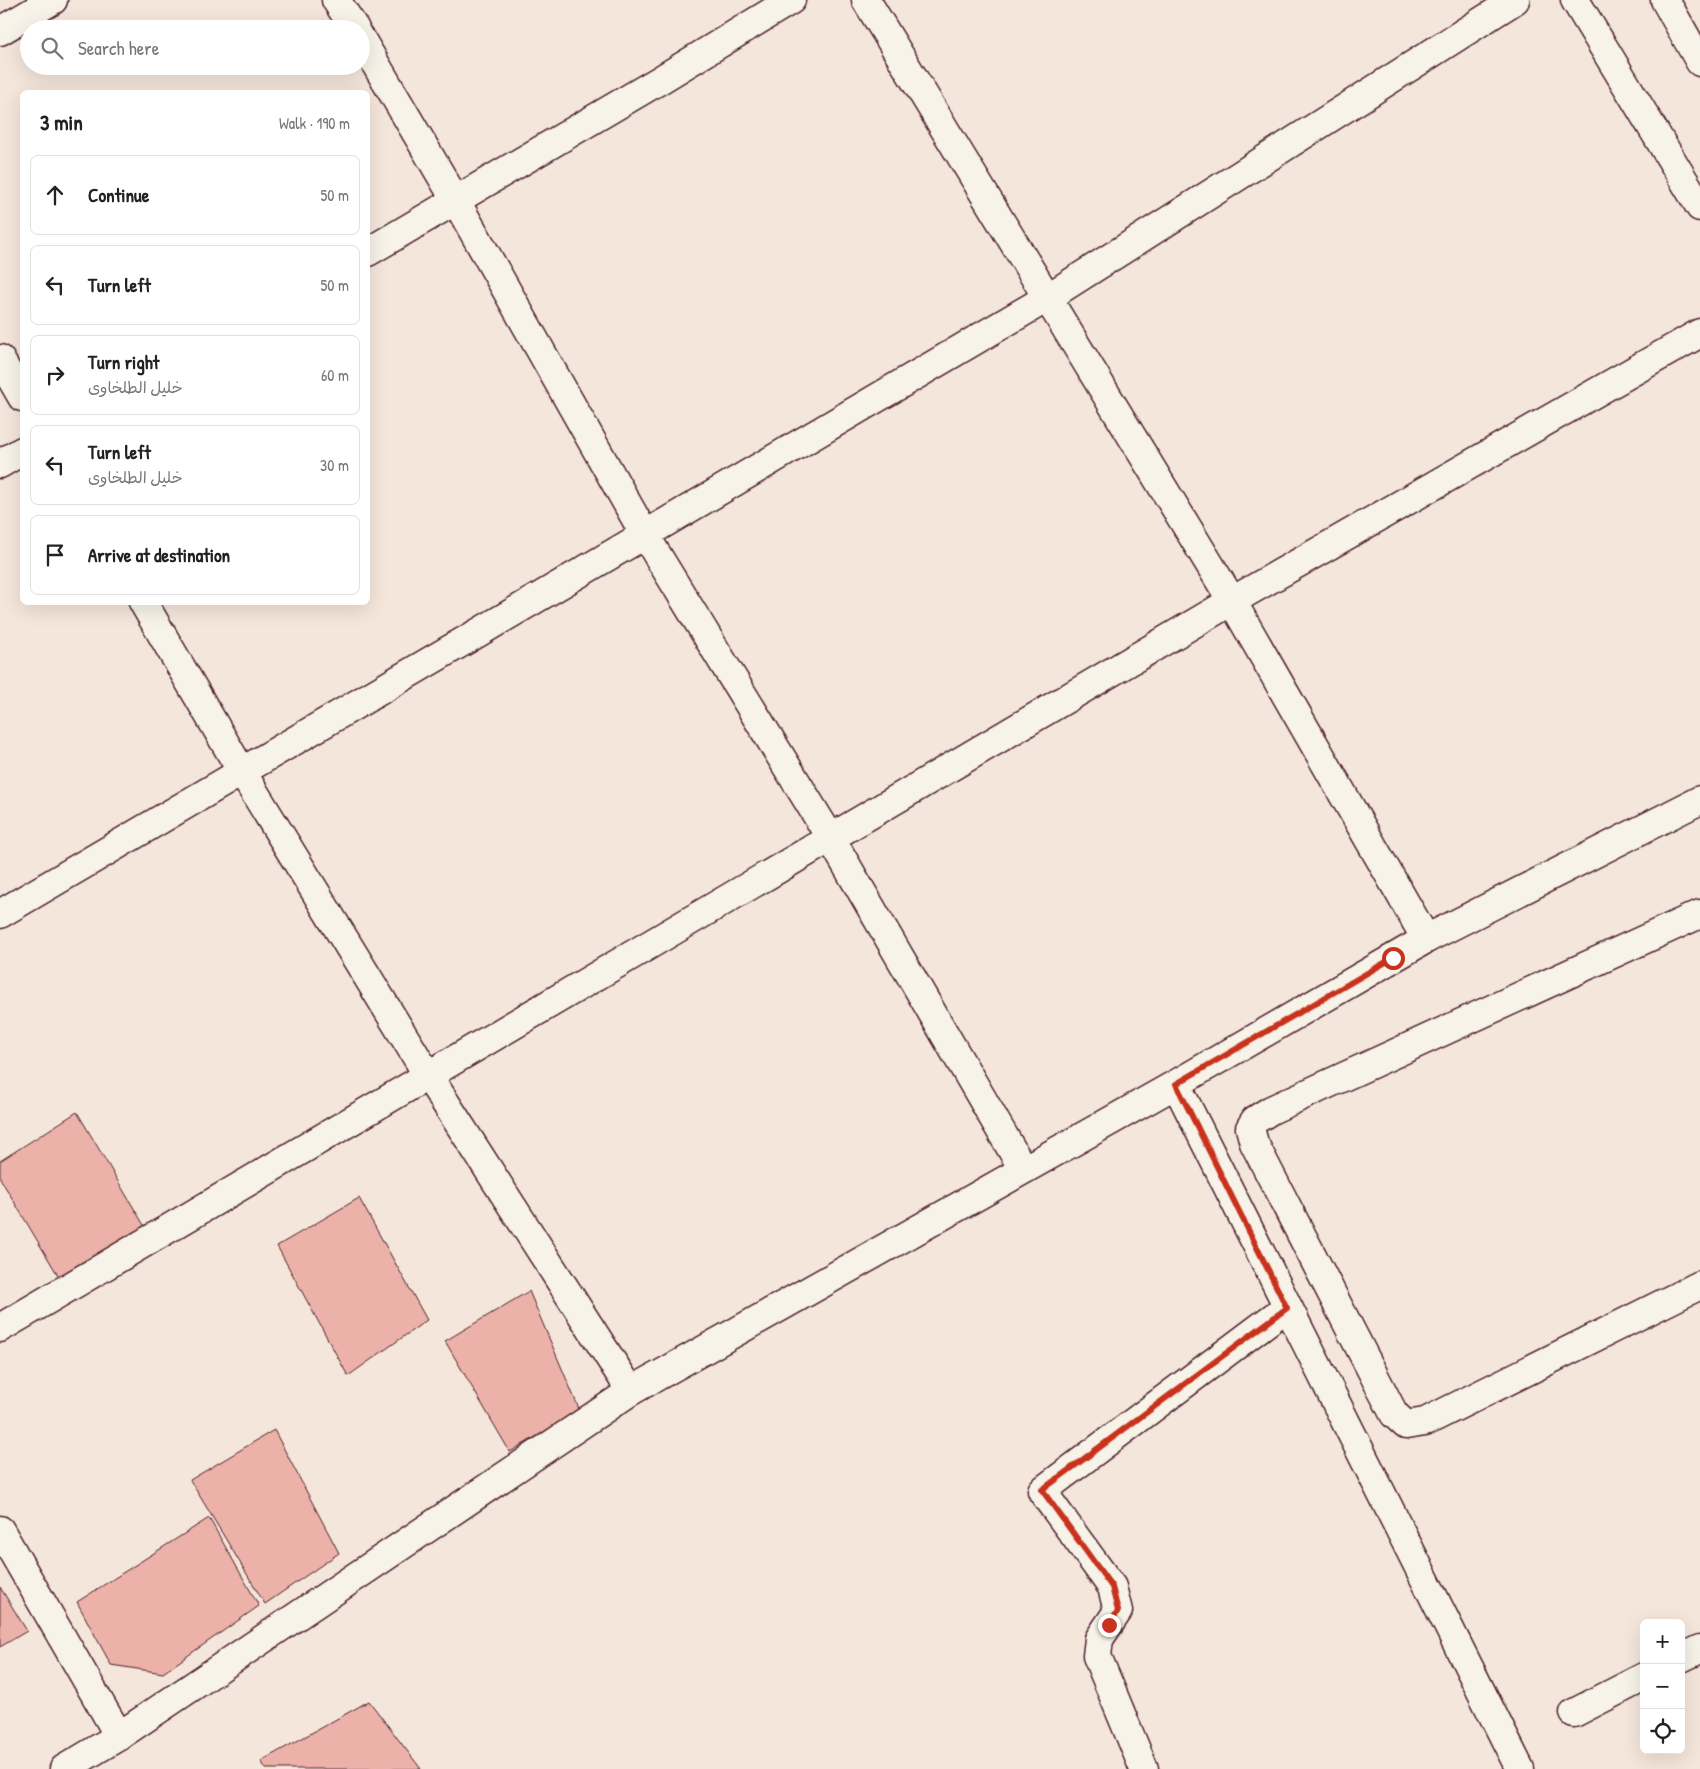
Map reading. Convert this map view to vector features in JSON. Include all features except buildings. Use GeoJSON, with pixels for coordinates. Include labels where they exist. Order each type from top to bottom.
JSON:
{"type":"FeatureCollection","features":[{"type":"Feature","properties":{"kind":"street"},"geometry":{"type":"LineString","coordinates":[[0,31],[53,0]]}},
{"type":"Feature","properties":{"kind":"street"},"geometry":{"type":"LineString","coordinates":[[336,0],[349,20]]}},
{"type":"Feature","properties":{"kind":"street"},"geometry":{"type":"LineString","coordinates":[[370,251],[791,0]]}},
{"type":"Feature","properties":{"kind":"street"},"geometry":{"type":"LineString","coordinates":[[866,0],[1232,600],[1426,939]]}},
{"type":"Feature","properties":{"kind":"street"},"geometry":{"type":"LineString","coordinates":[[0,914],[1047,298],[1515,0]]}},
{"type":"Feature","properties":{"kind":"street"},"geometry":{"type":"LineString","coordinates":[[1576,0],[1700,207]]}},
{"type":"Feature","properties":{"kind":"street"},"geometry":{"type":"LineString","coordinates":[[1664,0],[1700,62]]}},
{"type":"Feature","properties":{"kind":"street"},"geometry":{"type":"LineString","coordinates":[[370,54],[456,201],[645,535],[830,837],[1023,1168]]}},
{"type":"Feature","properties":{"kind":"street"},"geometry":{"type":"LineString","coordinates":[[0,1328],[1232,600],[1700,333]]}},
{"type":"Feature","properties":{"kind":"street"},"geometry":{"type":"LineString","coordinates":[[0,359],[20,394]]}},
{"type":"Feature","properties":{"kind":"street"},"geometry":{"type":"LineString","coordinates":[[0,464],[20,452]]}},
{"type":"Feature","properties":{"kind":"street"},"geometry":{"type":"LineString","coordinates":[[145,605],[242,772],[427,1074],[631,1391]]}},
{"type":"Feature","properties":{"kind":"street"},"geometry":{"type":"LineString","coordinates":[[64,1769],[119,1736],[631,1391],[1023,1168],[1176,1084],[1426,939],[1700,800]]}},
{"type":"Feature","properties":{"kind":"street"},"geometry":{"type":"LineString","coordinates":[[1700,914],[1271,1110],[1255,1120],[1250,1128],[1254,1143],[1394,1414],[1406,1425],[1425,1422],[1700,1284]]}},
{"type":"Feature","properties":{"kind":"street"},"geometry":{"type":"LineString","coordinates":[[1176,1084],[1520,1769]]}},
{"type":"Feature","properties":{"kind":"street"},"geometry":{"type":"LineString","coordinates":[[1144,1769],[1097,1656],[1099,1639],[1118,1611],[1112,1587],[1042,1490],[1287,1308]]}},
{"type":"Feature","properties":{"kind":"street"},"geometry":{"type":"LineString","coordinates":[[0,1530],[119,1736]]}},
{"type":"Feature","properties":{"kind":"street"},"geometry":{"type":"LineString","coordinates":[[1685,1656],[1700,1649]]}},
{"type":"Feature","properties":{"kind":"street"},"geometry":{"type":"LineString","coordinates":[[1574,1713],[1640,1679]]}},
{"type":"Feature","properties":{"kind":"route"},"geometry":{"type":"LineString","coordinates":[[1109,1625],[1118,1611],[1112,1587],[1042,1490],[1287,1308],[1176,1084],[1393,958]]}}]}
